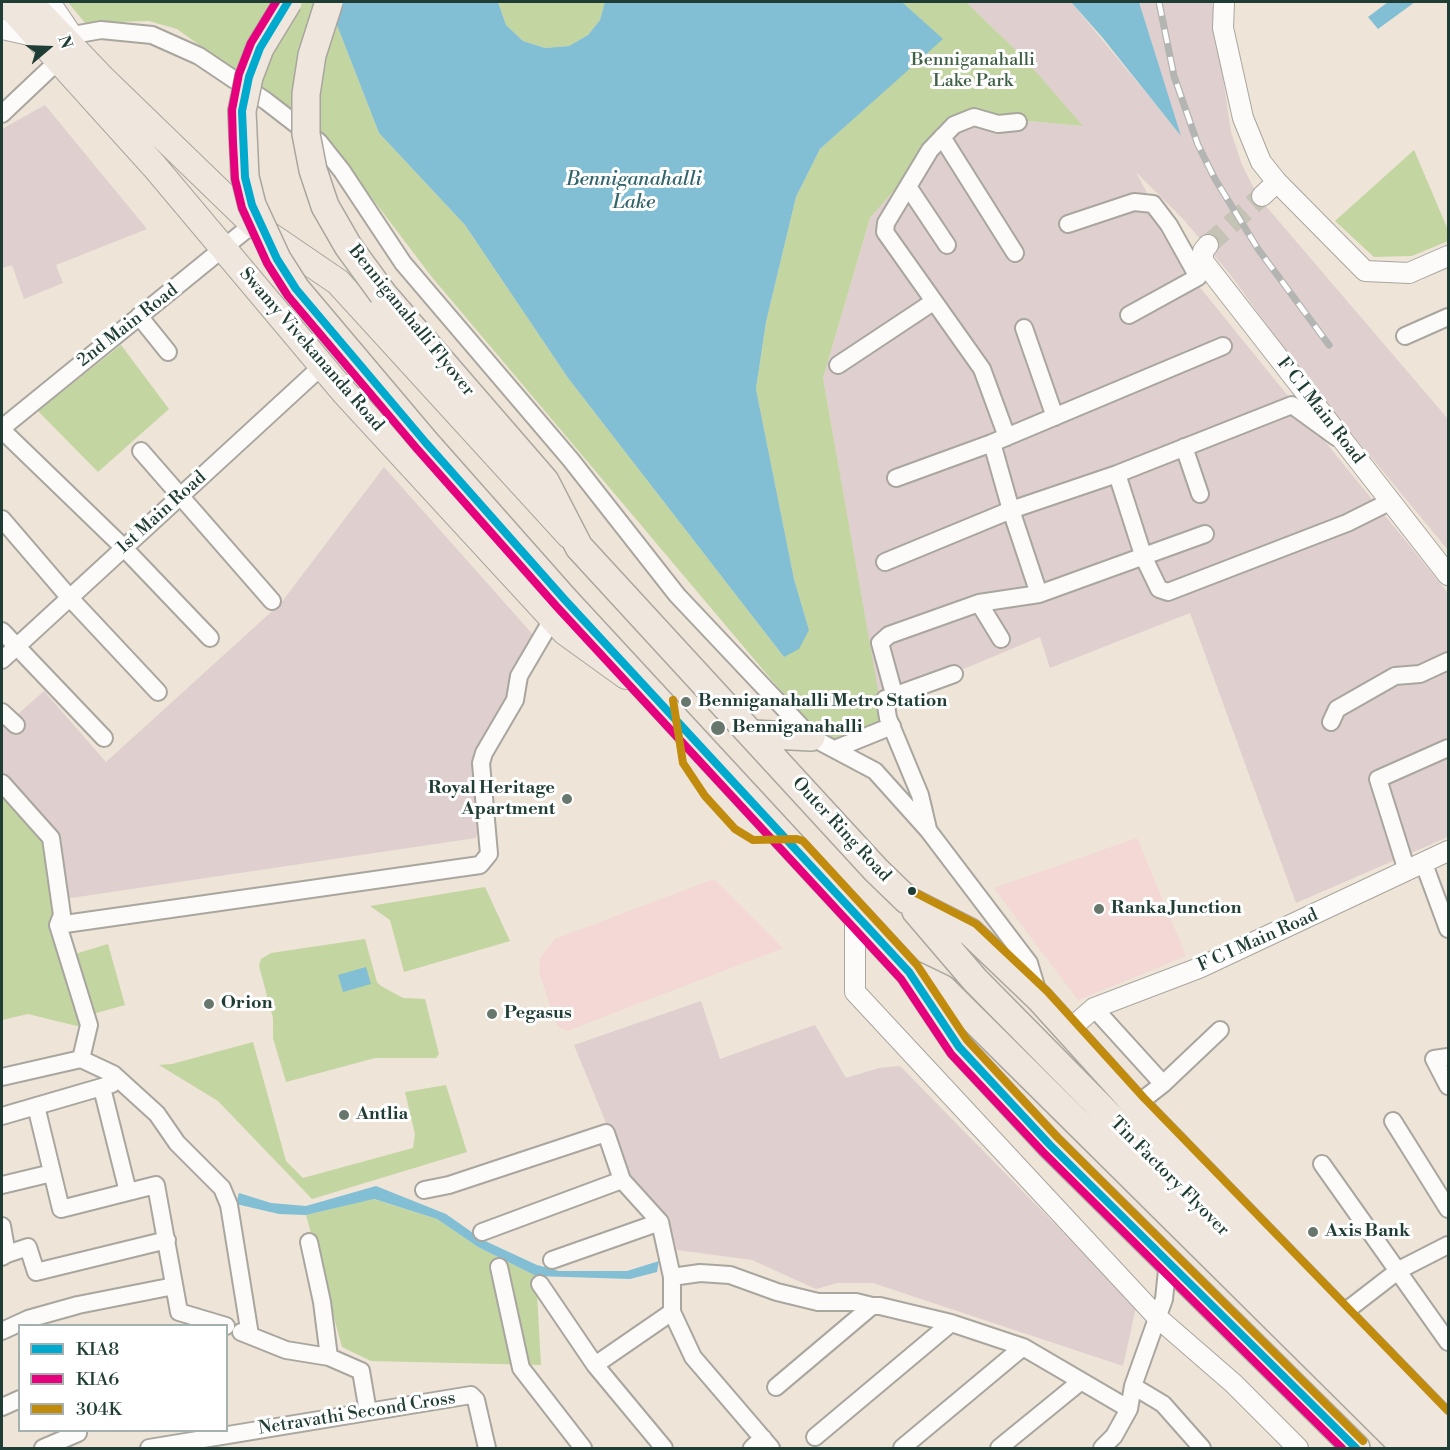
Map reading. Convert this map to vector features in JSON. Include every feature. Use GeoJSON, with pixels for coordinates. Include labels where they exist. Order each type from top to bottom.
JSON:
{"type":"FeatureCollection","features":[{"type":"Feature","properties":{"kind":"highway"},"geometry":{"type":"LineString","coordinates":[[288,2],[260,48],[249,77],[242,111],[245,177],[264,235],[296,289],[426,443],[559,609],[663,702],[909,972],[959,1047],[1050,1145],[1356,1449]]}},
{"type":"Feature","properties":{"kind":"highway","name":"Benniganahalli Flyover"},"geometry":{"type":"LineString","coordinates":[[329,2],[312,55],[306,94],[306,134],[313,170],[325,206],[348,246],[383,294],[545,481],[579,547]]}},
{"type":"Feature","properties":{"kind":"highway","name":"Outer Ring Road"},"geometry":{"type":"LineString","coordinates":[[579,547],[907,900],[970,933],[1040,999],[1070,1029],[1136,1105],[1446,1419]]}},
{"type":"Feature","properties":{"kind":"highway"},"geometry":{"type":"LineString","coordinates":[[753,734],[823,743]]}},
{"type":"Feature","properties":{"kind":"highway","name":"Tin Factory Flyover"},"geometry":{"type":"LineString","coordinates":[[907,900],[975,980],[1437,1449]]}},
{"type":"Feature","properties":{"kind":"highway","name":"Tin Factory Flyover"},"geometry":{"type":"LineString","coordinates":[[909,972],[943,988],[1406,1449]]}},
{"type":"Feature","properties":{"kind":"main road","name":"Swamy Vivekananda Road"},"geometry":{"type":"LineString","coordinates":[[6,2],[224,249],[322,366],[559,609]]}},
{"type":"Feature","properties":{"kind":"main road"},"geometry":{"type":"LineString","coordinates":[[28,2],[101,77],[253,224],[338,282],[579,547]]}},
{"type":"Feature","properties":{"kind":"street"},"geometry":{"type":"LineString","coordinates":[[50,2],[101,77]]}},
{"type":"Feature","properties":{"kind":"street"},"geometry":{"type":"LineString","coordinates":[[1224,2],[1223,28],[1241,108],[1261,162],[1277,182],[1365,271],[1409,273],[1449,256]]}},
{"type":"Feature","properties":{"kind":"street"},"geometry":{"type":"LineString","coordinates":[[2,28],[38,37]]}},
{"type":"Feature","properties":{"kind":"street"},"geometry":{"type":"LineString","coordinates":[[73,35],[101,30],[152,34],[199,56],[266,101],[319,142],[342,171],[403,263],[578,469],[677,595],[823,743],[875,771],[928,830],[1029,963],[1040,999]]}},
{"type":"Feature","properties":{"kind":"street"},"geometry":{"type":"LineString","coordinates":[[2,113],[58,60]]}},
{"type":"Feature","properties":{"kind":"street"},"geometry":{"type":"LineString","coordinates":[[1018,122],[998,124],[974,117],[954,125],[930,150],[886,223],[885,232],[981,369],[1000,440],[1011,510],[1039,594]]}},
{"type":"Feature","properties":{"kind":"street"},"geometry":{"type":"LineString","coordinates":[[942,137],[1015,253]]}},
{"type":"Feature","properties":{"kind":"street"},"geometry":{"type":"LineString","coordinates":[[1262,196],[1277,182]]}},
{"type":"Feature","properties":{"kind":"street"},"geometry":{"type":"LineString","coordinates":[[909,188],[948,245]]}},
{"type":"Feature","properties":{"kind":"street"},"geometry":{"type":"LineString","coordinates":[[1068,224],[1134,202],[1153,204],[1197,276],[1129,315]]}},
{"type":"Feature","properties":{"kind":"street","name":"2nd Main Road"},"geometry":{"type":"LineString","coordinates":[[2,429],[253,224]]}},
{"type":"Feature","properties":{"kind":"street"},"geometry":{"type":"LineString","coordinates":[[1180,245],[1206,248]]}},
{"type":"Feature","properties":{"kind":"street","name":"F C I Main Road"},"geometry":{"type":"LineString","coordinates":[[1206,248],[1203,261],[1342,442],[1392,501],[1449,575]]}},
{"type":"Feature","properties":{"kind":"street"},"geometry":{"type":"LineString","coordinates":[[838,365],[933,302]]}},
{"type":"Feature","properties":{"kind":"street"},"geometry":{"type":"LineString","coordinates":[[139,316],[168,352]]}},
{"type":"Feature","properties":{"kind":"street"},"geometry":{"type":"LineString","coordinates":[[1405,336],[1449,317]]}},
{"type":"Feature","properties":{"kind":"street"},"geometry":{"type":"LineString","coordinates":[[1024,328],[1055,417]]}},
{"type":"Feature","properties":{"kind":"street"},"geometry":{"type":"LineString","coordinates":[[896,478],[1000,440],[1223,346]]}},
{"type":"Feature","properties":{"kind":"street","name":"1st Main Road"},"geometry":{"type":"LineString","coordinates":[[2,660],[322,366]]}},
{"type":"Feature","properties":{"kind":"street"},"geometry":{"type":"LineString","coordinates":[[885,562],[1011,510],[1117,474],[1292,405],[1342,442]]}},
{"type":"Feature","properties":{"kind":"street"},"geometry":{"type":"LineString","coordinates":[[2,429],[123,547],[210,638]]}},
{"type":"Feature","properties":{"kind":"street"},"geometry":{"type":"LineString","coordinates":[[1184,447],[1200,495]]}},
{"type":"Feature","properties":{"kind":"street"},"geometry":{"type":"LineString","coordinates":[[141,452],[272,601]]}},
{"type":"Feature","properties":{"kind":"street"},"geometry":{"type":"LineString","coordinates":[[1117,474],[1144,558],[1159,589],[1168,592],[1347,523],[1392,501]]}},
{"type":"Feature","properties":{"kind":"street"},"geometry":{"type":"LineString","coordinates":[[2,519],[69,597],[158,692]]}},
{"type":"Feature","properties":{"kind":"street"},"geometry":{"type":"LineString","coordinates":[[894,694],[880,643],[889,635],[979,603],[1039,594],[1144,558],[1205,534]]}},
{"type":"Feature","properties":{"kind":"street"},"geometry":{"type":"LineString","coordinates":[[979,603],[1001,639]]}},
{"type":"Feature","properties":{"kind":"street"},"geometry":{"type":"LineString","coordinates":[[58,925],[480,865],[489,854],[482,763],[484,753],[515,700],[519,676],[559,609]]}},
{"type":"Feature","properties":{"kind":"street"},"geometry":{"type":"LineString","coordinates":[[2,632],[104,738]]}},
{"type":"Feature","properties":{"kind":"street"},"geometry":{"type":"LineString","coordinates":[[1331,722],[1337,710],[1395,676],[1420,674],[1449,662]]}},
{"type":"Feature","properties":{"kind":"street"},"geometry":{"type":"LineString","coordinates":[[928,830],[920,795],[886,711],[885,699],[954,674]]}},
{"type":"Feature","properties":{"kind":"street"},"geometry":{"type":"LineString","coordinates":[[2,712],[16,725]]}},
{"type":"Feature","properties":{"kind":"street"},"geometry":{"type":"LineString","coordinates":[[823,743],[892,726]]}},
{"type":"Feature","properties":{"kind":"street"},"geometry":{"type":"LineString","coordinates":[[1449,748],[1378,779],[1416,867],[1449,929]]}},
{"type":"Feature","properties":{"kind":"street"},"geometry":{"type":"LineString","coordinates":[[2,783],[51,838],[62,915],[58,925],[88,1025],[81,1059]]}},
{"type":"Feature","properties":{"kind":"street","name":"F C I Main Road"},"geometry":{"type":"LineString","coordinates":[[1070,1029],[1094,1008],[1199,968],[1449,851]]}},
{"type":"Feature","properties":{"kind":"street"},"geometry":{"type":"LineString","coordinates":[[855,913],[855,992],[1158,1318],[1233,1383],[1298,1449]]}},
{"type":"Feature","properties":{"kind":"street"},"geometry":{"type":"LineString","coordinates":[[1094,1008],[1163,1084]]}},
{"type":"Feature","properties":{"kind":"street"},"geometry":{"type":"LineString","coordinates":[[1136,1105],[1163,1084],[1220,1030]]}},
{"type":"Feature","properties":{"kind":"street"},"geometry":{"type":"LineString","coordinates":[[1449,1057],[1434,1059],[1449,1086]]}},
{"type":"Feature","properties":{"kind":"street"},"geometry":{"type":"LineString","coordinates":[[2,1077],[81,1059],[113,1074],[157,1114],[177,1143],[222,1188],[229,1204],[250,1335]]}},
{"type":"Feature","properties":{"kind":"street"},"geometry":{"type":"LineString","coordinates":[[2,1116],[112,1085],[113,1074]]}},
{"type":"Feature","properties":{"kind":"street"},"geometry":{"type":"LineString","coordinates":[[102,1088],[128,1192]]}},
{"type":"Feature","properties":{"kind":"street"},"geometry":{"type":"LineString","coordinates":[[36,1106],[61,1209],[156,1185],[179,1319],[213,1324]]}},
{"type":"Feature","properties":{"kind":"street"},"geometry":{"type":"LineString","coordinates":[[1393,1121],[1449,1209]]}},
{"type":"Feature","properties":{"kind":"street"},"geometry":{"type":"LineString","coordinates":[[424,1190],[449,1185],[606,1133],[622,1180],[660,1222],[670,1270],[672,1312],[693,1357],[762,1445]]}},
{"type":"Feature","properties":{"kind":"street"},"geometry":{"type":"LineString","coordinates":[[1322,1164],[1400,1270],[1449,1342]]}},
{"type":"Feature","properties":{"kind":"street"},"geometry":{"type":"LineString","coordinates":[[2,1185],[52,1173]]}},
{"type":"Feature","properties":{"kind":"street"},"geometry":{"type":"LineString","coordinates":[[482,1232],[622,1180]]}},
{"type":"Feature","properties":{"kind":"street"},"geometry":{"type":"LineString","coordinates":[[552,1260],[660,1222]]}},
{"type":"Feature","properties":{"kind":"street"},"geometry":{"type":"LineString","coordinates":[[2,1226],[4,1255],[28,1247],[36,1272],[167,1239]]}},
{"type":"Feature","properties":{"kind":"street"},"geometry":{"type":"LineString","coordinates":[[309,1242],[322,1302],[328,1356]]}},
{"type":"Feature","properties":{"kind":"street"},"geometry":{"type":"LineString","coordinates":[[1342,1314],[1400,1270],[1449,1245]]}},
{"type":"Feature","properties":{"kind":"street"},"geometry":{"type":"LineString","coordinates":[[1102,1449],[1114,1436],[1129,1409],[1133,1386],[1164,1299],[1168,1261]]}},
{"type":"Feature","properties":{"kind":"street"},"geometry":{"type":"LineString","coordinates":[[499,1267],[520,1368],[583,1449]]}},
{"type":"Feature","properties":{"kind":"street"},"geometry":{"type":"LineString","coordinates":[[670,1270],[730,1275],[777,1292],[818,1302],[856,1302],[902,1310],[951,1323],[1023,1347],[1129,1409]]}},
{"type":"Feature","properties":{"kind":"street"},"geometry":{"type":"LineString","coordinates":[[540,1284],[595,1365],[664,1449]]}},
{"type":"Feature","properties":{"kind":"street"},"geometry":{"type":"LineString","coordinates":[[2,1330],[28,1319],[78,1305],[174,1286]]}},
{"type":"Feature","properties":{"kind":"street"},"geometry":{"type":"LineString","coordinates":[[776,1387],[872,1306]]}},
{"type":"Feature","properties":{"kind":"street"},"geometry":{"type":"LineString","coordinates":[[595,1365],[672,1312]]}},
{"type":"Feature","properties":{"kind":"street"},"geometry":{"type":"LineString","coordinates":[[815,1437],[951,1323]]}},
{"type":"Feature","properties":{"kind":"street"},"geometry":{"type":"LineString","coordinates":[[228,1327],[286,1350],[328,1356],[361,1371],[368,1412]]}},
{"type":"Feature","properties":{"kind":"street"},"geometry":{"type":"LineString","coordinates":[[902,1449],[1023,1347]]}},
{"type":"Feature","properties":{"kind":"street"},"geometry":{"type":"LineString","coordinates":[[999,1449],[1080,1382]]}},
{"type":"Feature","properties":{"kind":"street"},"geometry":{"type":"LineString","coordinates":[[1133,1386],[1163,1404],[1202,1449]]}},
{"type":"Feature","properties":{"kind":"street","name":"Netravathi Second Cross"},"geometry":{"type":"LineString","coordinates":[[149,1449],[471,1395],[476,1400],[487,1449]]}},
{"type":"Feature","properties":{"kind":"street"},"geometry":{"type":"LineString","coordinates":[[2,1407],[18,1400]]}},
{"type":"Feature","properties":{"kind":"street"},"geometry":{"type":"LineString","coordinates":[[46,1448],[78,1433]]}},
{"type":"Feature","properties":{"kind":"shaded area"},"geometry":{"type":"Polygon","coordinates":[[[966,2],[1071,2],[1180,134],[1139,2],[1212,2],[1231,132],[1242,165],[1259,198],[1448,419],[1448,550],[1304,376],[1229,273],[1183,219],[1136,172],[1189,274],[1448,593],[1448,837],[1296,903],[1190,613],[1050,668],[1040,637],[880,704],[823,378],[870,218],[960,115],[1082,126],[1023,57],[966,2]]]}},
{"type":"Feature","properties":{"kind":"shaded area"},"geometry":{"type":"Polygon","coordinates":[[[45,105],[147,229],[56,265],[63,283],[24,299],[12,265],[2,268],[2,129],[45,105]]]}},
{"type":"Feature","properties":{"kind":"shaded area"},"geometry":{"type":"Polygon","coordinates":[[[384,467],[535,637],[504,712],[478,751],[480,814],[476,838],[64,899],[2,778],[2,728],[44,691],[106,762],[281,603],[384,467]]]}},
{"type":"Feature","properties":{"kind":"shaded area"},"geometry":{"type":"Polygon","coordinates":[[[1137,838],[1186,956],[1078,1000],[994,888],[1137,838]]]}},
{"type":"Feature","properties":{"kind":"shaded area"},"geometry":{"type":"Polygon","coordinates":[[[714,879],[783,948],[567,1031],[557,1026],[539,972],[540,958],[555,939],[714,879]]]}},
{"type":"Feature","properties":{"kind":"shaded area"},"geometry":{"type":"Polygon","coordinates":[[[701,1001],[720,1059],[815,1025],[846,1078],[879,1068],[900,1066],[1136,1307],[1123,1366],[873,1283],[837,1283],[816,1289],[752,1260],[677,1250],[670,1223],[633,1182],[618,1152],[574,1045],[701,1001]]]}},
{"type":"Feature","properties":{"kind":"green space","name":"Benniganahalli Lake Park"},"geometry":{"type":"Polygon","coordinates":[[[68,2],[328,2],[379,133],[465,225],[568,378],[784,657],[809,630],[794,579],[756,389],[766,322],[796,197],[820,149],[942,39],[902,2],[966,2],[1023,57],[1083,126],[960,115],[870,218],[823,378],[884,724],[839,742],[813,729],[431,276],[325,136],[177,29],[149,21],[85,23],[68,2]]]}},
{"type":"Feature","properties":{"kind":"green space"},"geometry":{"type":"Polygon","coordinates":[[[498,2],[605,2],[605,5],[600,20],[588,35],[569,46],[545,48],[523,41],[506,25],[498,2]]]}},
{"type":"Feature","properties":{"kind":"green space"},"geometry":{"type":"Polygon","coordinates":[[[1414,150],[1448,230],[1448,241],[1412,256],[1374,257],[1335,221],[1414,150]]]}},
{"type":"Feature","properties":{"kind":"green space"},"geometry":{"type":"Polygon","coordinates":[[[121,345],[169,409],[98,472],[38,411],[121,345]]]}},
{"type":"Feature","properties":{"kind":"green space"},"geometry":{"type":"Polygon","coordinates":[[[2,789],[47,841],[85,1028],[28,1014],[2,1020],[2,789]]]}},
{"type":"Feature","properties":{"kind":"green space"},"geometry":{"type":"Polygon","coordinates":[[[485,887],[510,941],[404,972],[390,920],[370,906],[485,887]]]}},
{"type":"Feature","properties":{"kind":"green space"},"geometry":{"type":"Polygon","coordinates":[[[365,939],[377,982],[381,986],[403,998],[425,999],[439,1054],[436,1058],[375,1058],[286,1082],[273,1038],[273,1018],[259,966],[261,959],[271,953],[365,939]]]}},
{"type":"Feature","properties":{"kind":"green space"},"geometry":{"type":"Polygon","coordinates":[[[108,944],[125,1005],[93,1014],[75,954],[108,944]]]}},
{"type":"Feature","properties":{"kind":"green space"},"geometry":{"type":"Polygon","coordinates":[[[253,1042],[286,1161],[303,1178],[413,1148],[415,1134],[405,1092],[446,1085],[467,1152],[312,1199],[218,1101],[159,1065],[172,1064],[253,1042]]]}},
{"type":"Feature","properties":{"kind":"green space"},"geometry":{"type":"Polygon","coordinates":[[[373,1199],[437,1219],[478,1247],[536,1276],[541,1365],[371,1361],[342,1347],[306,1215],[373,1199]]]}},
{"type":"Feature","properties":{"kind":"water","name":"Benniganahalli Lake"},"geometry":{"type":"Polygon","coordinates":[[[328,2],[498,2],[506,25],[523,41],[545,48],[569,46],[588,35],[600,20],[605,2],[902,2],[943,39],[820,149],[796,197],[766,322],[756,389],[794,579],[809,630],[799,649],[784,657],[568,378],[465,225],[379,133],[328,2]]]}},
{"type":"Feature","properties":{"kind":"water"},"geometry":{"type":"Polygon","coordinates":[[[1071,2],[1139,2],[1181,136],[1102,37],[1071,2]]]}},
{"type":"Feature","properties":{"kind":"water"},"geometry":{"type":"Polygon","coordinates":[[[1388,2],[1415,2],[1378,29],[1368,17],[1388,2]]]}},
{"type":"Feature","properties":{"kind":"water"},"geometry":{"type":"Polygon","coordinates":[[[366,967],[371,984],[343,992],[338,975],[366,967]]]}},
{"type":"Feature","properties":{"kind":"water"},"geometry":{"type":"Polygon","coordinates":[[[376,1186],[446,1214],[483,1240],[537,1265],[559,1271],[627,1271],[659,1261],[657,1272],[630,1279],[536,1276],[478,1247],[437,1219],[374,1199],[306,1215],[279,1214],[236,1204],[239,1193],[271,1203],[306,1206],[376,1186]]]}},
{"type":"Feature","properties":{"kind":"tunnel"},"geometry":{"type":"LineString","coordinates":[[1208,245],[1262,196]]}},
{"type":"Feature","properties":{"kind":"railway"},"geometry":{"type":"LineString","coordinates":[[1159,2],[1174,76],[1198,145],[1215,179],[1258,249],[1329,345]]}},
{"type":"Feature","properties":{"kind":"transit line","name":"KIA6"},"geometry":{"type":"LineString","coordinates":[[276,2],[251,43],[239,74],[232,110],[233,143],[235,179],[242,208],[267,263],[288,296],[418,450],[557,607],[901,979],[951,1054],[1043,1152],[1342,1448]]}},
{"type":"Feature","properties":{"kind":"transit line","name":"KIA8"},"geometry":{"type":"LineString","coordinates":[[288,2],[260,48],[249,77],[242,111],[245,177],[252,205],[277,259],[296,289],[426,443],[565,600],[909,972],[959,1047],[1050,1145],[1356,1448]]}},
{"type":"Feature","properties":{"kind":"transit line","name":"304K"},"geometry":{"type":"LineString","coordinates":[[673,700],[683,763],[705,796],[735,829],[753,840],[797,839],[803,841],[917,965],[967,1040],[1058,1138],[1363,1441]]}},
{"type":"Feature","properties":{"kind":"transit line","name":"304K"},"geometry":{"type":"LineString","coordinates":[[912,891],[976,924],[1047,991],[1144,1098],[1448,1411]]}},
{"type":"Feature","properties":{"kind":"place","name":"Benniganahalli Metro Station"},"geometry":{"type":"Point","coordinates":[686,702]}},
{"type":"Feature","properties":{"kind":"place","name":"Benniganahalli"},"geometry":{"type":"Point","coordinates":[718,728]}},
{"type":"Feature","properties":{"kind":"place","name":"Royal Heritage Apartment"},"geometry":{"type":"Point","coordinates":[567,799]}},
{"type":"Feature","properties":{"kind":"place","name":"Ranka Junction"},"geometry":{"type":"Point","coordinates":[1099,909]}},
{"type":"Feature","properties":{"kind":"place","name":"Orion"},"geometry":{"type":"Point","coordinates":[209,1004]}},
{"type":"Feature","properties":{"kind":"place","name":"Pegasus"},"geometry":{"type":"Point","coordinates":[492,1014]}},
{"type":"Feature","properties":{"kind":"place","name":"Antlia"},"geometry":{"type":"Point","coordinates":[344,1115]}},
{"type":"Feature","properties":{"kind":"place","name":"Axis Bank"},"geometry":{"type":"Point","coordinates":[1313,1232]}}]}
